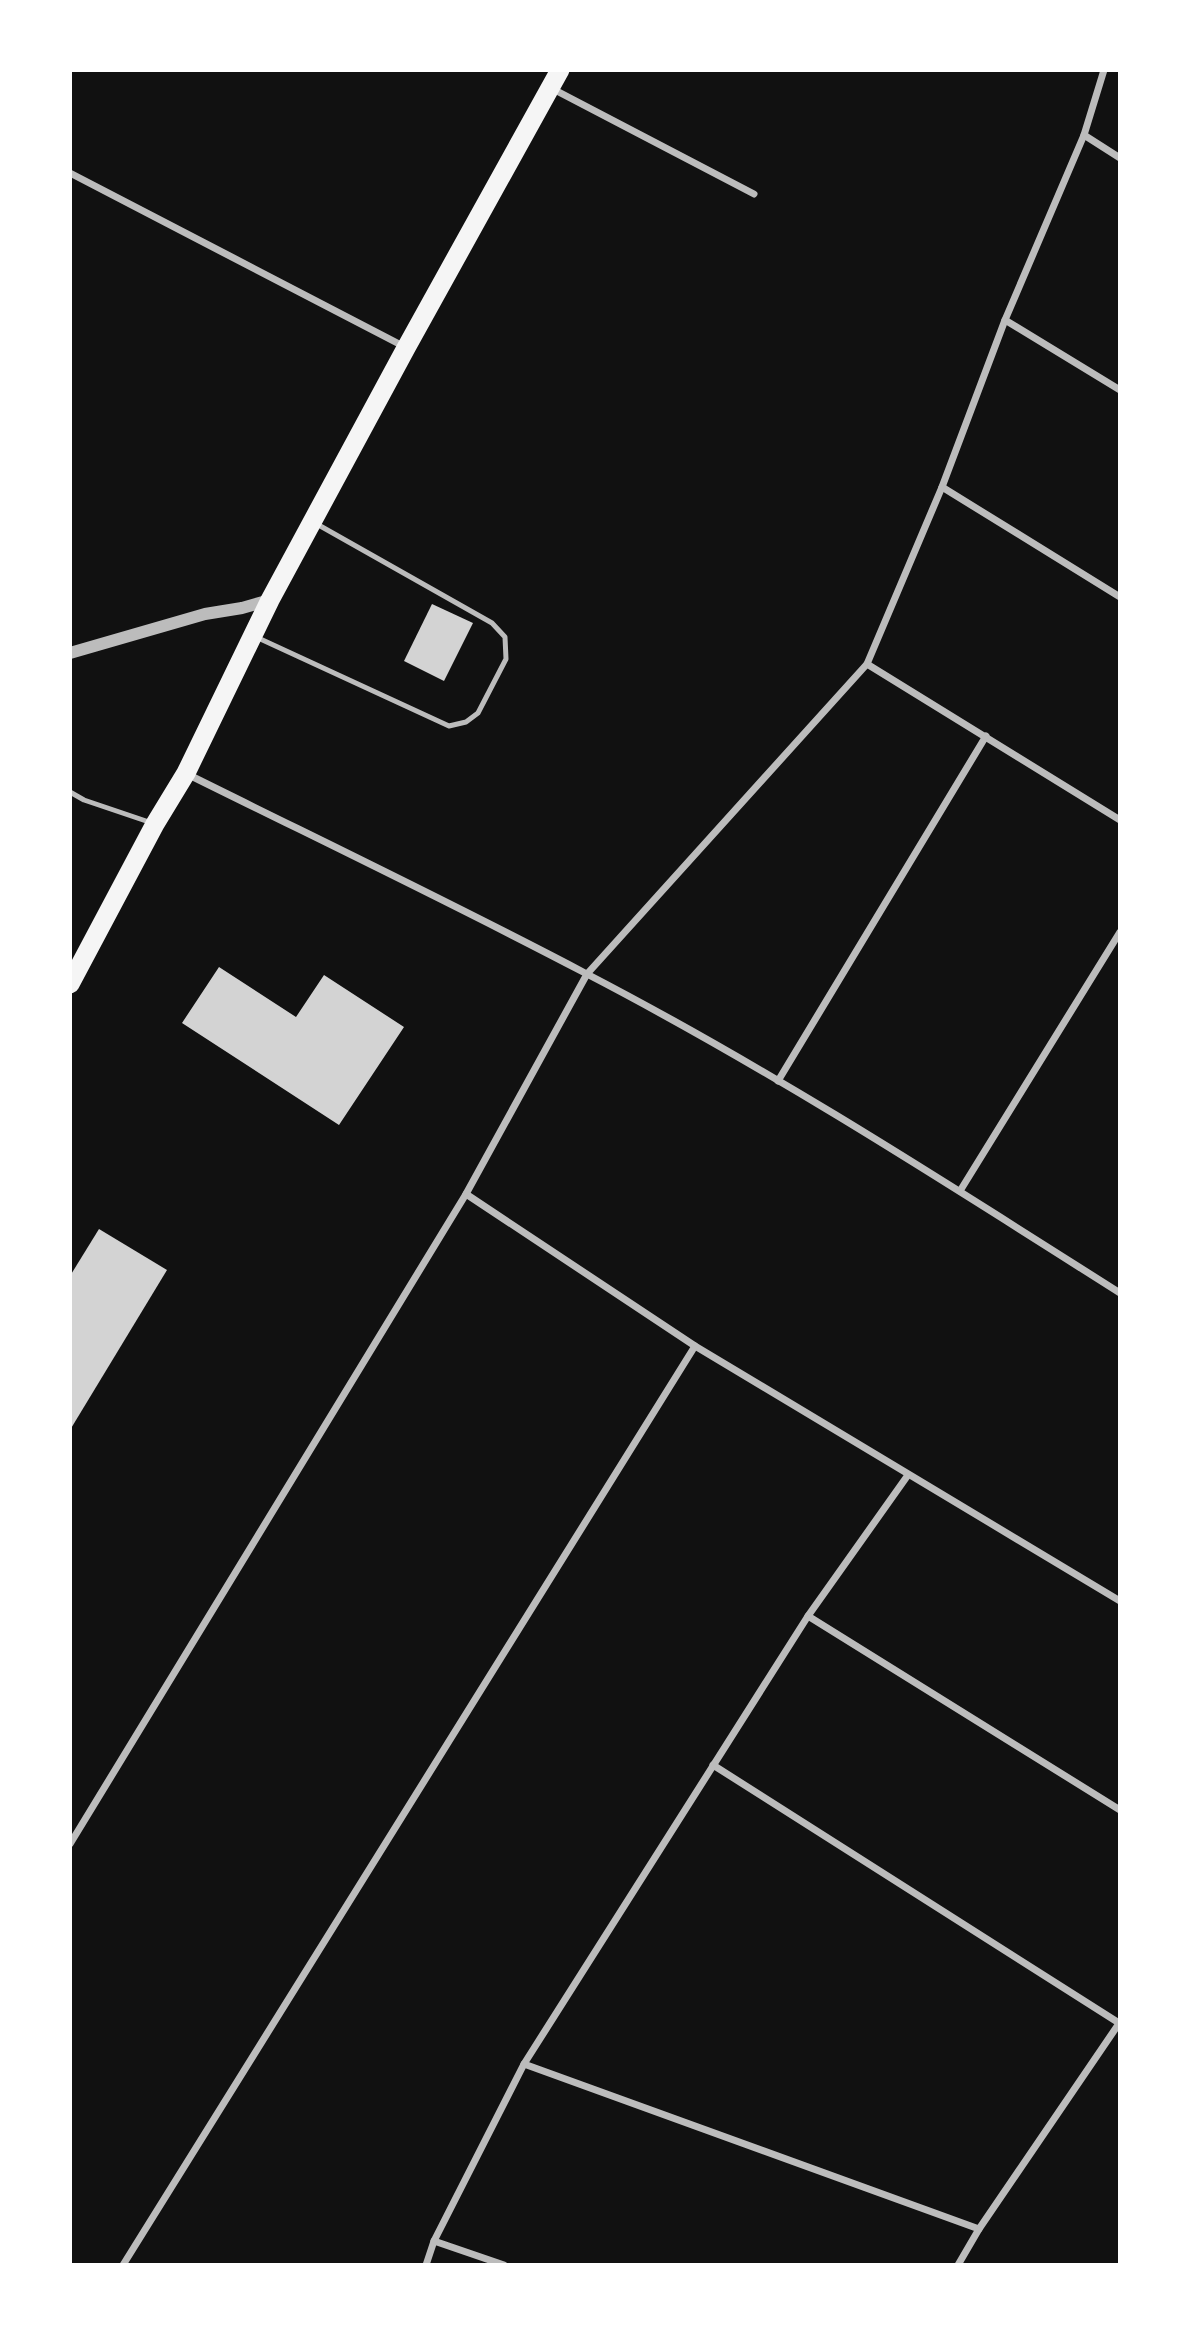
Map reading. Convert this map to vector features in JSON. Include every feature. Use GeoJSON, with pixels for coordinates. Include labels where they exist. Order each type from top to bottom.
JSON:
{"type":"FeatureCollection","features":[{"type":"Feature","properties":{"kind":"highway"},"geometry":{"type":"LineString","coordinates":[[70,984],[155,824],[186,774],[270,600],[555,79]]}},
{"type":"Feature","properties":{"kind":"street"},"geometry":{"type":"LineString","coordinates":[[70,1844],[467,1194],[587,974],[867,664],[942,487],[1005,320],[1084,135],[1104,70]]}},
{"type":"Feature","properties":{"kind":"street"},"geometry":{"type":"LineString","coordinates":[[555,79],[754,194]]}},
{"type":"Feature","properties":{"kind":"street"},"geometry":{"type":"LineString","coordinates":[[1084,135],[1120,158]]}},
{"type":"Feature","properties":{"kind":"street"},"geometry":{"type":"LineString","coordinates":[[70,173],[406,348]]}},
{"type":"Feature","properties":{"kind":"street"},"geometry":{"type":"LineString","coordinates":[[1005,320],[1120,390]]}},
{"type":"Feature","properties":{"kind":"street"},"geometry":{"type":"LineString","coordinates":[[942,487],[1120,597]]}},
{"type":"Feature","properties":{"kind":"street"},"geometry":{"type":"LineString","coordinates":[[70,653],[205,614],[270,600]]}},
{"type":"Feature","properties":{"kind":"street"},"geometry":{"type":"LineString","coordinates":[[867,664],[1120,820]]}},
{"type":"Feature","properties":{"kind":"street"},"geometry":{"type":"LineString","coordinates":[[778,1081],[986,736]]}},
{"type":"Feature","properties":{"kind":"street"},"geometry":{"type":"LineString","coordinates":[[186,774],[587,974],[778,1081],[1120,1292]]}},
{"type":"Feature","properties":{"kind":"street"},"geometry":{"type":"LineString","coordinates":[[960,1191],[1120,932]]}},
{"type":"Feature","properties":{"kind":"street"},"geometry":{"type":"LineString","coordinates":[[467,1194],[695,1346],[1120,1601]]}},
{"type":"Feature","properties":{"kind":"street"},"geometry":{"type":"LineString","coordinates":[[122,2265],[695,1346]]}},
{"type":"Feature","properties":{"kind":"street"},"geometry":{"type":"LineString","coordinates":[[426,2265],[434,2241],[524,2064],[808,1616],[908,1475]]}},
{"type":"Feature","properties":{"kind":"street"},"geometry":{"type":"LineString","coordinates":[[808,1616],[1120,1810]]}},
{"type":"Feature","properties":{"kind":"street"},"geometry":{"type":"LineString","coordinates":[[713,1765],[1120,2023],[979,2229],[958,2265]]}},
{"type":"Feature","properties":{"kind":"street"},"geometry":{"type":"LineString","coordinates":[[524,2064],[979,2229]]}},
{"type":"Feature","properties":{"kind":"street"},"geometry":{"type":"LineString","coordinates":[[434,2241],[504,2265]]}},
{"type":"Feature","properties":{"kind":"lane"},"geometry":{"type":"LineString","coordinates":[[253,636],[449,726],[466,722],[478,713],[506,659],[505,637],[492,622],[313,522]]}},
{"type":"Feature","properties":{"kind":"lane"},"geometry":{"type":"LineString","coordinates":[[70,792],[84,800],[155,824]]}},
{"type":"Feature","properties":{"kind":"building"},"geometry":{"type":"Polygon","coordinates":[[[432,604],[473,623],[444,681],[404,661],[432,604]]]}},
{"type":"Feature","properties":{"kind":"building"},"geometry":{"type":"Polygon","coordinates":[[[219,967],[296,1017],[324,975],[404,1027],[339,1125],[182,1023],[219,967]]]}},
{"type":"Feature","properties":{"kind":"building"},"geometry":{"type":"Polygon","coordinates":[[[99,1229],[167,1270],[70,1430],[70,1276],[99,1229]]]}}]}
